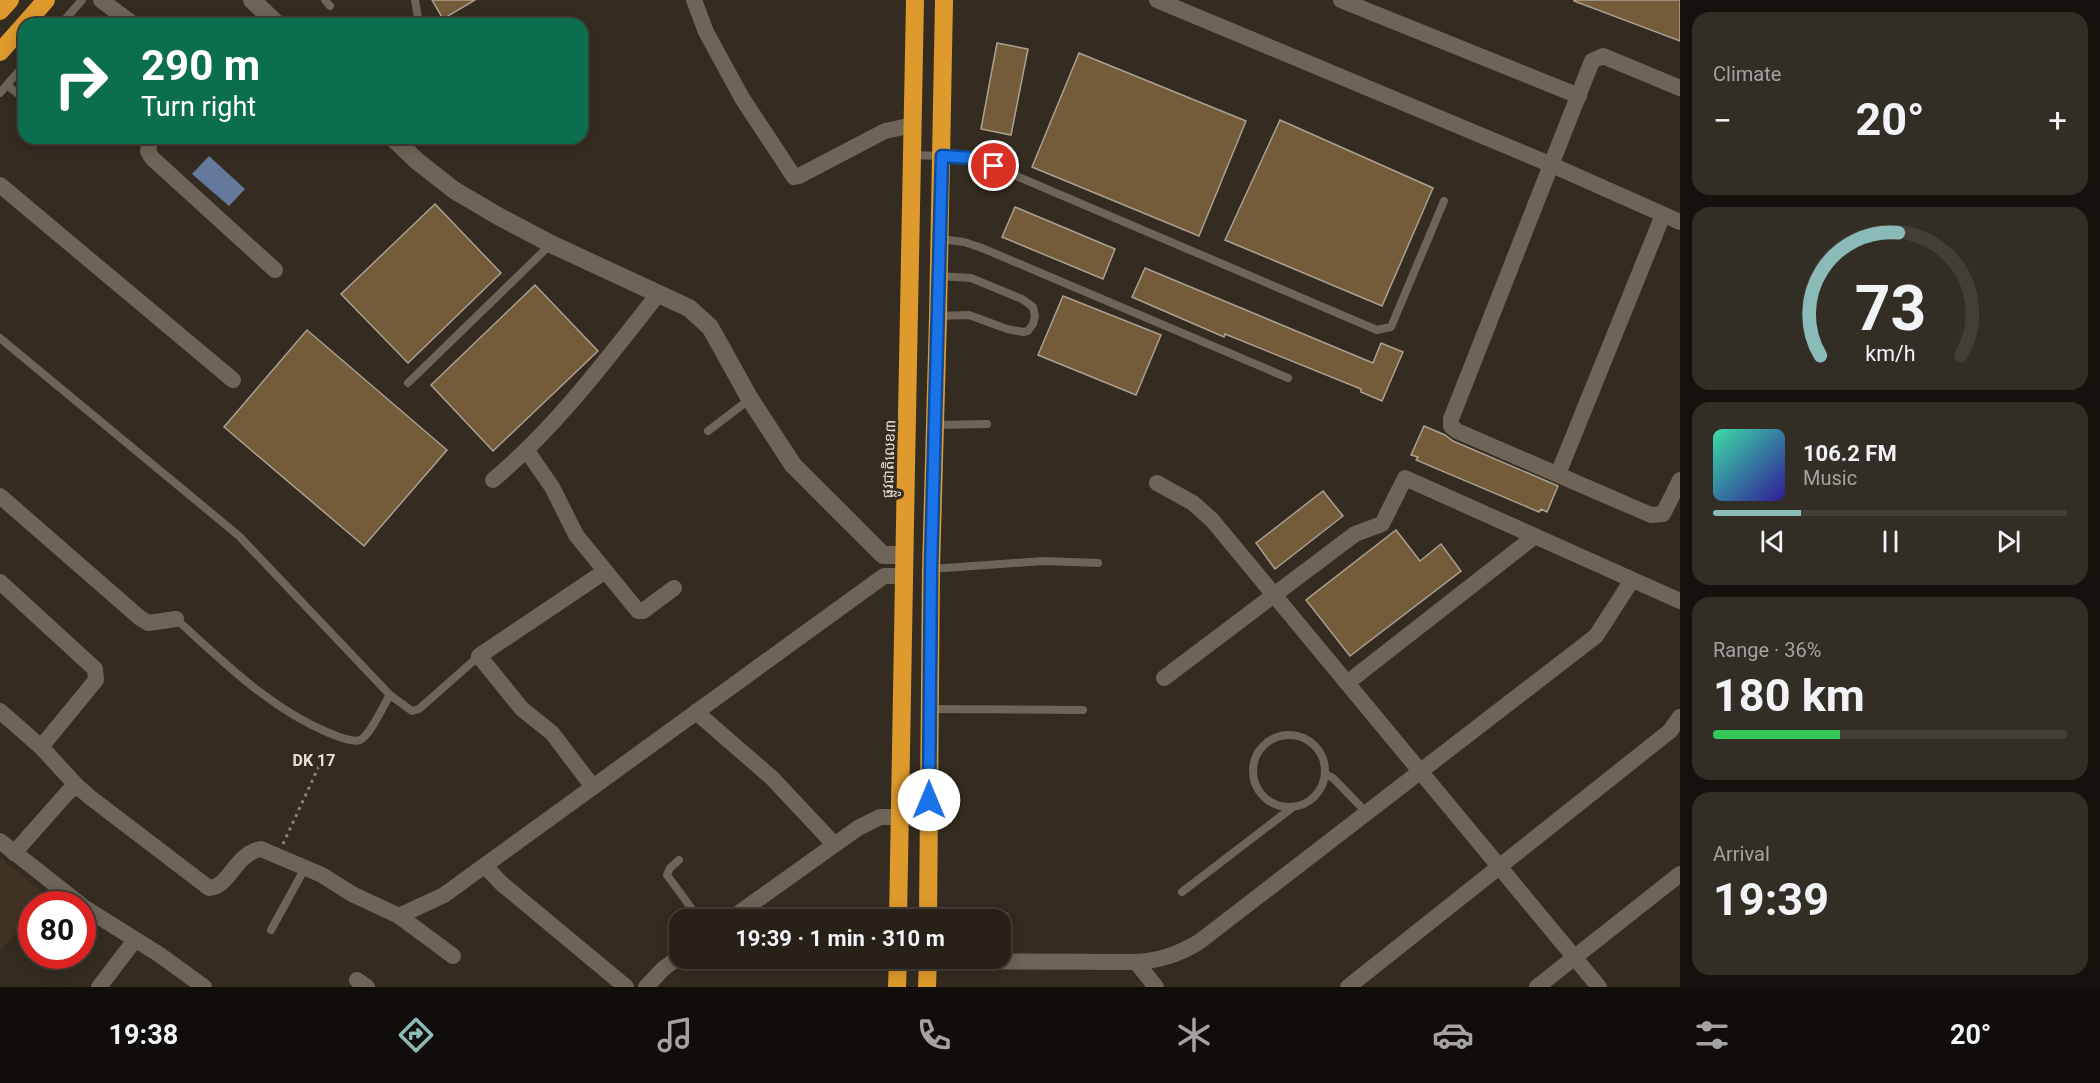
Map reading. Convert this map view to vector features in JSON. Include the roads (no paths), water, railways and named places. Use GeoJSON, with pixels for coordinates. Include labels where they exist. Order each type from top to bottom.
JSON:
{"type":"FeatureCollection","features":[{"type":"Feature","properties":{"kind":"highway"},"geometry":{"type":"LineString","coordinates":[[0,11],[10,0]]}},
{"type":"Feature","properties":{"kind":"highway"},"geometry":{"type":"LineString","coordinates":[[30,18],[46,0]]}},
{"type":"Feature","properties":{"kind":"highway","name":"ផ្លូវជាតិលេខ៣"},"geometry":{"type":"LineString","coordinates":[[898,909],[915,0]]}},
{"type":"Feature","properties":{"kind":"highway"},"geometry":{"type":"LineString","coordinates":[[928,909],[931,569],[939,316],[944,0]]}},
{"type":"Feature","properties":{"kind":"highway"},"geometry":{"type":"LineString","coordinates":[[0,52],[18,32]]}},
{"type":"Feature","properties":{"kind":"highway"},"geometry":{"type":"LineString","coordinates":[[897,987],[898,969]]}},
{"type":"Feature","properties":{"kind":"highway"},"geometry":{"type":"LineString","coordinates":[[927,987],[928,969]]}},
{"type":"Feature","properties":{"kind":"street"},"geometry":{"type":"LineString","coordinates":[[101,0],[125,18]]}},
{"type":"Feature","properties":{"kind":"street"},"geometry":{"type":"LineString","coordinates":[[694,0],[706,32],[742,98],[794,177],[885,131],[913,125]]}},
{"type":"Feature","properties":{"kind":"street"},"geometry":{"type":"LineString","coordinates":[[1157,0],[1552,165],[1680,222]]}},
{"type":"Feature","properties":{"kind":"street"},"geometry":{"type":"LineString","coordinates":[[1341,0],[1579,96]]}},
{"type":"Feature","properties":{"kind":"street"},"geometry":{"type":"LineString","coordinates":[[258,2],[272,18]]}},
{"type":"Feature","properties":{"kind":"street"},"geometry":{"type":"LineString","coordinates":[[1680,88],[1603,56],[1592,61],[1451,420],[1451,426],[1456,431],[1654,516],[1663,514],[1680,480]]}},
{"type":"Feature","properties":{"kind":"street"},"geometry":{"type":"LineString","coordinates":[[150,144],[148,151],[152,158],[274,270]]}},
{"type":"Feature","properties":{"kind":"street"},"geometry":{"type":"LineString","coordinates":[[399,144],[454,190],[551,244],[688,308],[710,327],[750,399],[793,465],[883,555],[884,576]]}},
{"type":"Feature","properties":{"kind":"street"},"geometry":{"type":"LineString","coordinates":[[0,185],[233,381]]}},
{"type":"Feature","properties":{"kind":"street"},"geometry":{"type":"LineString","coordinates":[[1557,474],[1663,215]]}},
{"type":"Feature","properties":{"kind":"street"},"geometry":{"type":"LineString","coordinates":[[494,480],[527,451],[591,380],[659,293]]}},
{"type":"Feature","properties":{"kind":"street"},"geometry":{"type":"LineString","coordinates":[[527,451],[552,487],[576,535],[638,611],[643,611],[674,588]]}},
{"type":"Feature","properties":{"kind":"street"},"geometry":{"type":"LineString","coordinates":[[1164,678],[1355,534],[1382,524],[1405,478],[1680,601]]}},
{"type":"Feature","properties":{"kind":"street"},"geometry":{"type":"LineString","coordinates":[[1157,483],[1193,503],[1212,520],[1599,987]]}},
{"type":"Feature","properties":{"kind":"street"},"geometry":{"type":"LineString","coordinates":[[0,496],[140,618],[148,623],[176,619]]}},
{"type":"Feature","properties":{"kind":"street"},"geometry":{"type":"LineString","coordinates":[[1347,683],[1535,536]]}},
{"type":"Feature","properties":{"kind":"street"},"geometry":{"type":"LineString","coordinates":[[883,555],[904,555]]}},
{"type":"Feature","properties":{"kind":"street"},"geometry":{"type":"LineString","coordinates":[[593,786],[552,733],[522,709],[479,656],[604,572]]}},
{"type":"Feature","properties":{"kind":"street"},"geometry":{"type":"LineString","coordinates":[[399,916],[444,895],[884,576],[903,576]]}},
{"type":"Feature","properties":{"kind":"street"},"geometry":{"type":"LineString","coordinates":[[1011,961],[1136,962],[1157,960],[1177,954],[1199,942],[1596,636],[1632,580]]}},
{"type":"Feature","properties":{"kind":"street"},"geometry":{"type":"LineString","coordinates":[[0,582],[95,669],[96,680],[41,747]]}},
{"type":"Feature","properties":{"kind":"street"},"geometry":{"type":"LineString","coordinates":[[0,711],[41,747],[77,786],[100,806],[209,888],[221,883],[243,857],[252,851],[261,849],[322,875],[352,894],[399,916],[453,956]]}},
{"type":"Feature","properties":{"kind":"street"},"geometry":{"type":"LineString","coordinates":[[696,712],[772,778],[834,844]]}},
{"type":"Feature","properties":{"kind":"street"},"geometry":{"type":"LineString","coordinates":[[1348,987],[1670,731],[1680,717]]}},
{"type":"Feature","properties":{"kind":"street"},"geometry":{"type":"LineString","coordinates":[[14,853],[77,786]]}},
{"type":"Feature","properties":{"kind":"street"},"geometry":{"type":"LineString","coordinates":[[744,909],[834,844],[880,817],[899,817]]}},
{"type":"Feature","properties":{"kind":"street"},"geometry":{"type":"LineString","coordinates":[[0,841],[63,891]]}},
{"type":"Feature","properties":{"kind":"street"},"geometry":{"type":"LineString","coordinates":[[485,866],[501,884],[626,987]]}},
{"type":"Feature","properties":{"kind":"street"},"geometry":{"type":"LineString","coordinates":[[1537,987],[1680,874]]}},
{"type":"Feature","properties":{"kind":"street"},"geometry":{"type":"LineString","coordinates":[[96,915],[160,955],[204,987]]}},
{"type":"Feature","properties":{"kind":"street"},"geometry":{"type":"LineString","coordinates":[[99,987],[135,940]]}},
{"type":"Feature","properties":{"kind":"street"},"geometry":{"type":"LineString","coordinates":[[1136,962],[1156,987]]}},
{"type":"Feature","properties":{"kind":"street"},"geometry":{"type":"LineString","coordinates":[[646,987],[669,964]]}},
{"type":"Feature","properties":{"kind":"lane"},"geometry":{"type":"LineString","coordinates":[[66,18],[82,0]]}},
{"type":"Feature","properties":{"kind":"lane"},"geometry":{"type":"LineString","coordinates":[[415,0],[418,18]]}},
{"type":"Feature","properties":{"kind":"lane"},"geometry":{"type":"LineString","coordinates":[[0,93],[18,72]]}},
{"type":"Feature","properties":{"kind":"lane"},"geometry":{"type":"LineString","coordinates":[[7,85],[18,94]]}},
{"type":"Feature","properties":{"kind":"lane"},"geometry":{"type":"LineString","coordinates":[[912,155],[972,158],[1377,330],[1391,327],[1444,201]]}},
{"type":"Feature","properties":{"kind":"lane"},"geometry":{"type":"LineString","coordinates":[[940,238],[982,248],[1288,378]]}},
{"type":"Feature","properties":{"kind":"lane"},"geometry":{"type":"LineString","coordinates":[[408,383],[551,244]]}},
{"type":"Feature","properties":{"kind":"lane"},"geometry":{"type":"LineString","coordinates":[[939,276],[971,278],[1022,299],[1033,307],[1035,316],[1033,324],[1023,332],[1007,329],[969,315],[939,316]]}},
{"type":"Feature","properties":{"kind":"lane"},"geometry":{"type":"LineString","coordinates":[[0,338],[239,536],[390,694],[412,711],[418,709],[479,656]]}},
{"type":"Feature","properties":{"kind":"lane"},"geometry":{"type":"LineString","coordinates":[[708,431],[750,399]]}},
{"type":"Feature","properties":{"kind":"lane"},"geometry":{"type":"LineString","coordinates":[[935,425],[987,424]]}},
{"type":"Feature","properties":{"kind":"lane"},"geometry":{"type":"LineString","coordinates":[[931,569],[1044,561],[1098,563]]}},
{"type":"Feature","properties":{"kind":"lane"},"geometry":{"type":"LineString","coordinates":[[176,619],[268,700],[304,722],[336,735],[354,741],[361,740],[367,734],[390,694]]}},
{"type":"Feature","properties":{"kind":"lane"},"geometry":{"type":"LineString","coordinates":[[929,709],[1083,710]]}},
{"type":"Feature","properties":{"kind":"lane"},"geometry":{"type":"LineString","coordinates":[[1182,892],[1293,807],[1308,801],[1320,789],[1325,774],[1323,758],[1314,745],[1300,736],[1284,735],[1269,740],[1258,752],[1252,767],[1254,783],[1263,797],[1277,805],[1293,807]]}},
{"type":"Feature","properties":{"kind":"lane"},"geometry":{"type":"LineString","coordinates":[[1325,774],[1333,778],[1367,813]]}},
{"type":"Feature","properties":{"kind":"lane"},"geometry":{"type":"LineString","coordinates":[[679,860],[670,868],[667,875],[692,909]]}},
{"type":"Feature","properties":{"kind":"lane"},"geometry":{"type":"LineString","coordinates":[[271,930],[304,868]]}},
{"type":"Feature","properties":{"kind":"water"},"geometry":{"type":"Polygon","coordinates":[[[209,156],[245,189],[229,206],[192,174],[209,156]]]}},
{"type":"Feature","properties":{"kind":"district","name":"DK 17"},"geometry":{"type":"Point","coordinates":[314,760]}}]}
